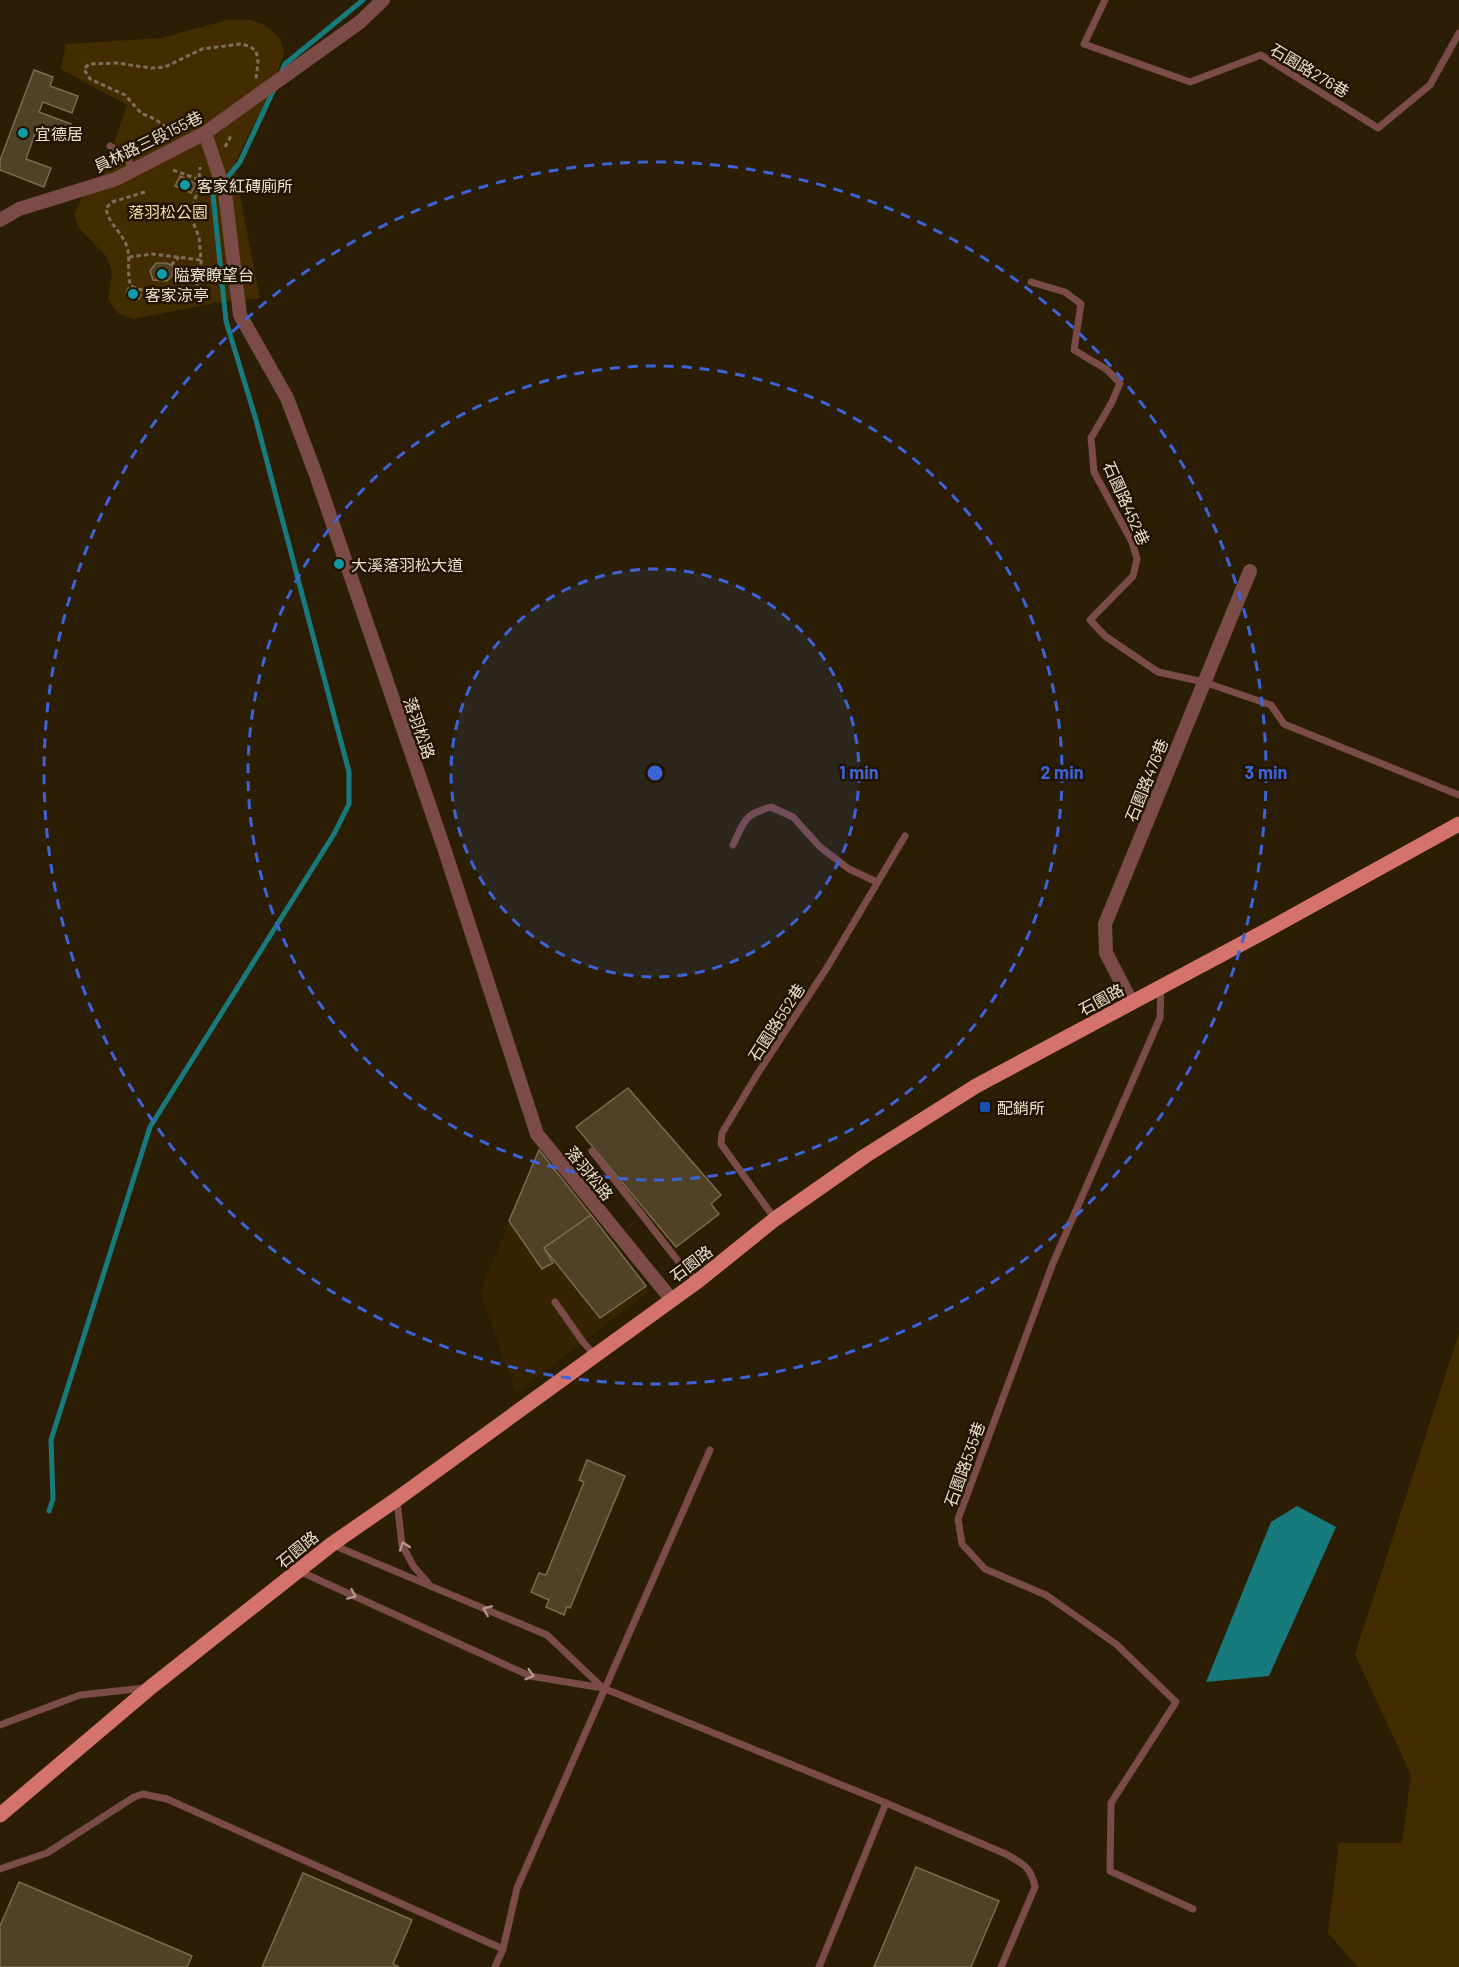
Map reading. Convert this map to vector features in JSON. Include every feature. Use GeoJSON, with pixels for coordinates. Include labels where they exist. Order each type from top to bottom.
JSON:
{"type":"FeatureCollection","features":[{"type":"Feature","properties":{"kind":"main road","name":"石園路"},"geometry":{"type":"LineString","coordinates":[[0,1815],[151,1687],[332,1544],[672,1300],[776,1219],[865,1156],[976,1086],[1459,824]]}},
{"type":"Feature","properties":{"kind":"street","name":"員林路三段155巷"},"geometry":{"type":"LineString","coordinates":[[0,220],[19,209],[116,179],[205,134],[360,22],[383,0]]}},
{"type":"Feature","properties":{"kind":"street","name":"落羽松路"},"geometry":{"type":"LineString","coordinates":[[205,134],[225,193],[240,315],[287,398],[316,475],[444,848],[537,1134],[672,1300]]}},
{"type":"Feature","properties":{"kind":"street","name":"石園路476巷"},"geometry":{"type":"LineString","coordinates":[[1132,1003],[1106,953],[1105,924],[1250,571]]}},
{"type":"Feature","properties":{"kind":"lane","name":"石園路276巷"},"geometry":{"type":"LineString","coordinates":[[1105,0],[1084,44],[1190,82],[1261,54],[1378,128],[1430,85],[1459,35]]}},
{"type":"Feature","properties":{"kind":"lane"},"geometry":{"type":"LineString","coordinates":[[110,146],[125,156],[134,170]]}},
{"type":"Feature","properties":{"kind":"lane","name":"石園路452巷"},"geometry":{"type":"LineString","coordinates":[[1031,282],[1065,292],[1081,304],[1074,350],[1106,369],[1120,383],[1091,438],[1095,472],[1132,542],[1137,559],[1132,576],[1090,620],[1105,636],[1158,672],[1204,682],[1271,705],[1284,724],[1459,795]]}},
{"type":"Feature","properties":{"kind":"lane"},"geometry":{"type":"LineString","coordinates":[[733,845],[746,818],[753,812],[771,807],[793,817],[820,847],[849,869],[877,882]]}},
{"type":"Feature","properties":{"kind":"lane","name":"石園路552巷"},"geometry":{"type":"LineString","coordinates":[[776,1219],[721,1144],[722,1133],[828,966],[905,836]]}},
{"type":"Feature","properties":{"kind":"lane","name":"石園路535巷"},"geometry":{"type":"LineString","coordinates":[[1161,987],[1160,1018],[1053,1263],[958,1519],[962,1544],[985,1569],[1046,1595],[1107,1638],[1176,1702],[1111,1803],[1110,1870],[1192,1909]]}},
{"type":"Feature","properties":{"kind":"lane"},"geometry":{"type":"LineString","coordinates":[[592,1151],[682,1266],[698,1281]]}},
{"type":"Feature","properties":{"kind":"lane"},"geometry":{"type":"LineString","coordinates":[[555,1302],[595,1355]]}},
{"type":"Feature","properties":{"kind":"lane"},"geometry":{"type":"LineString","coordinates":[[495,1967],[503,1949],[517,1888],[710,1449]]}},
{"type":"Feature","properties":{"kind":"lane"},"geometry":{"type":"LineString","coordinates":[[397,1499],[402,1545],[414,1567],[429,1585]]}},
{"type":"Feature","properties":{"kind":"lane"},"geometry":{"type":"LineString","coordinates":[[332,1544],[547,1635],[603,1688]]}},
{"type":"Feature","properties":{"kind":"lane"},"geometry":{"type":"LineString","coordinates":[[299,1571],[530,1676],[603,1688],[886,1803],[1022,1863],[1032,1873],[1035,1887],[1001,1967]]}},
{"type":"Feature","properties":{"kind":"lane"},"geometry":{"type":"LineString","coordinates":[[0,1725],[80,1695],[151,1687]]}},
{"type":"Feature","properties":{"kind":"lane"},"geometry":{"type":"LineString","coordinates":[[0,1869],[47,1853],[134,1797],[143,1794],[167,1799],[503,1949]]}},
{"type":"Feature","properties":{"kind":"lane"},"geometry":{"type":"LineString","coordinates":[[819,1967],[886,1803]]}},
{"type":"Feature","properties":{"kind":"path"},"geometry":{"type":"LineString","coordinates":[[187,143],[155,119],[141,113],[125,95],[90,79],[84,69],[89,64],[105,62],[151,68],[165,67],[202,49],[240,44],[256,51],[258,62],[256,80],[266,90]]}},
{"type":"Feature","properties":{"kind":"path"},"geometry":{"type":"LineString","coordinates":[[146,192],[112,202],[106,208],[107,216],[126,243],[128,277],[131,286],[140,290],[172,292],[194,288],[201,280],[199,237],[191,217],[200,180],[200,166]]}},
{"type":"Feature","properties":{"kind":"path"},"geometry":{"type":"LineString","coordinates":[[173,170],[200,180]]}},
{"type":"Feature","properties":{"kind":"path"},"geometry":{"type":"LineString","coordinates":[[128,257],[153,254],[201,260]]}},
{"type":"Feature","properties":{"kind":"path"},"geometry":{"type":"LineString","coordinates":[[171,265],[179,257]]}},
{"type":"Feature","properties":{"kind":"path"},"geometry":{"type":"LineString","coordinates":[[201,280],[213,281]]}},
{"type":"Feature","properties":{"kind":"shaded area"},"geometry":{"type":"Polygon","coordinates":[[[539,1150],[650,1291],[516,1393],[480,1292],[539,1150]]]}},
{"type":"Feature","properties":{"kind":"green space","name":"落羽松公園"},"geometry":{"type":"Polygon","coordinates":[[[227,20],[250,20],[265,25],[280,38],[284,54],[269,94],[234,165],[260,298],[215,303],[133,319],[118,313],[108,300],[112,271],[106,256],[78,227],[74,215],[81,199],[104,173],[127,105],[61,69],[66,44],[162,38],[227,20]]]}},
{"type":"Feature","properties":{"kind":"green space"},"geometry":{"type":"Polygon","coordinates":[[[1459,1333],[1459,1967],[1358,1967],[1328,1933],[1339,1843],[1402,1843],[1411,1775],[1355,1654],[1459,1333]]]}},
{"type":"Feature","properties":{"kind":"water"},"geometry":{"type":"Polygon","coordinates":[[[1297,1506],[1336,1527],[1269,1676],[1206,1682],[1271,1522],[1297,1506]]]}},
{"type":"Feature","properties":{"kind":"building","name":"宜德居"},"geometry":{"type":"Polygon","coordinates":[[[34,70],[53,77],[50,86],[78,96],[72,113],[43,102],[39,112],[71,124],[65,138],[37,128],[26,159],[51,168],[44,187],[0,170],[0,160],[34,70]]]}},
{"type":"Feature","properties":{"kind":"building","name":"客家紅磚廁所"},"geometry":{"type":"Polygon","coordinates":[[[180,176],[196,184],[191,193],[175,186],[180,176]]]}},
{"type":"Feature","properties":{"kind":"building","name":"隘寮瞭望台"},"geometry":{"type":"Polygon","coordinates":[[[156,263],[166,263],[173,267],[172,276],[167,281],[153,280],[150,271],[156,263]]]}},
{"type":"Feature","properties":{"kind":"building","name":"客家涼亭"},"geometry":{"type":"Polygon","coordinates":[[[128,288],[141,295],[139,299],[126,293],[128,288]]]}},
{"type":"Feature","properties":{"kind":"building"},"geometry":{"type":"Polygon","coordinates":[[[628,1088],[721,1195],[711,1204],[719,1214],[676,1247],[576,1127],[628,1088]]]}},
{"type":"Feature","properties":{"kind":"building"},"geometry":{"type":"Polygon","coordinates":[[[539,1150],[591,1215],[544,1248],[553,1263],[542,1269],[509,1221],[539,1150]]]}},
{"type":"Feature","properties":{"kind":"building"},"geometry":{"type":"Polygon","coordinates":[[[591,1215],[646,1286],[600,1318],[544,1248],[591,1215]]]}},
{"type":"Feature","properties":{"kind":"building"},"geometry":{"type":"Polygon","coordinates":[[[587,1460],[625,1476],[570,1608],[567,1607],[564,1615],[546,1607],[549,1600],[531,1592],[539,1573],[546,1575],[584,1482],[579,1480],[587,1460]]]}},
{"type":"Feature","properties":{"kind":"building"},"geometry":{"type":"Polygon","coordinates":[[[916,1867],[999,1901],[971,1967],[874,1967],[916,1867]]]}},
{"type":"Feature","properties":{"kind":"building"},"geometry":{"type":"Polygon","coordinates":[[[303,1873],[412,1920],[393,1964],[399,1967],[262,1967],[303,1873]]]}},
{"type":"Feature","properties":{"kind":"building"},"geometry":{"type":"Polygon","coordinates":[[[19,1882],[192,1956],[187,1967],[0,1967],[0,1926],[19,1882]]]}},
{"type":"Feature","properties":{"kind":"waterway"},"geometry":{"type":"LineString","coordinates":[[281,73],[285,64],[363,0]]}},
{"type":"Feature","properties":{"kind":"waterway"},"geometry":{"type":"LineString","coordinates":[[49,1511],[53,1499],[51,1440],[150,1127],[334,834],[349,804],[349,772],[256,420],[226,321],[213,195],[240,162],[275,87]]}},
{"type":"Feature","properties":{"kind":"place","name":"宜德居"},"geometry":{"type":"Point","coordinates":[23,133]}},
{"type":"Feature","properties":{"kind":"place","name":"客家紅磚廁所"},"geometry":{"type":"Point","coordinates":[185,185]}},
{"type":"Feature","properties":{"kind":"place","name":"隘寮瞭望台"},"geometry":{"type":"Point","coordinates":[162,274]}},
{"type":"Feature","properties":{"kind":"place","name":"客家涼亭"},"geometry":{"type":"Point","coordinates":[133,294]}},
{"type":"Feature","properties":{"kind":"place","name":"大溪落羽松大道"},"geometry":{"type":"Point","coordinates":[339,564]}},
{"type":"Feature","properties":{"kind":"place","name":"配銷所"},"geometry":{"type":"Point","coordinates":[985,1107]}}]}
